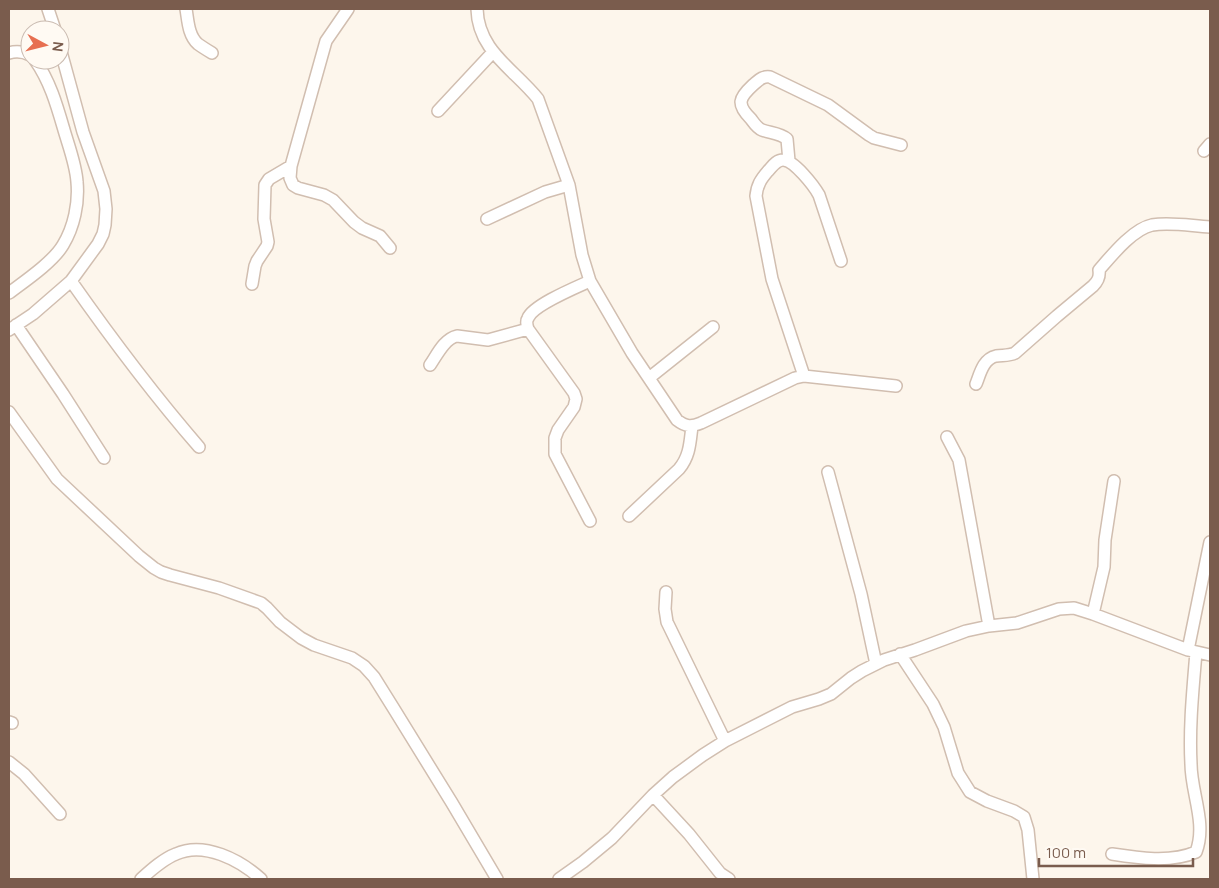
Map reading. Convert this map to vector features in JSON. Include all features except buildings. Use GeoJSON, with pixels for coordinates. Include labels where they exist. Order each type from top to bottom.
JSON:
{"type":"FeatureCollection","features":[{"type":"Feature","properties":{"kind":"street"},"geometry":{"type":"LineString","coordinates":[[186,9],[189,29],[193,37],[197,43],[212,53]]}},
{"type":"Feature","properties":{"kind":"street"},"geometry":{"type":"LineString","coordinates":[[348,9],[326,41],[291,166],[290,178],[293,185],[298,188],[333,200],[354,222],[380,236],[390,248]]}},
{"type":"Feature","properties":{"kind":"street"},"geometry":{"type":"LineString","coordinates":[[477,9],[480,31],[493,52],[538,99],[569,185],[582,255],[590,281],[632,353],[677,420],[684,426],[701,423],[795,378],[804,376],[896,386]]}},
{"type":"Feature","properties":{"kind":"street"},"geometry":{"type":"LineString","coordinates":[[438,111],[493,52]]}},
{"type":"Feature","properties":{"kind":"street"},"geometry":{"type":"LineString","coordinates":[[9,293],[53,258],[63,246],[75,215],[78,195],[72,156],[56,103],[42,70]]}},
{"type":"Feature","properties":{"kind":"street"},"geometry":{"type":"LineString","coordinates":[[66,70],[83,132],[104,191],[106,209],[103,234],[93,252],[72,281],[33,314],[12,328],[63,394],[104,458]]}},
{"type":"Feature","properties":{"kind":"street"},"geometry":{"type":"LineString","coordinates":[[789,162],[787,139],[759,129],[741,107],[743,94],[764,76],[770,77],[828,105],[869,135],[901,145]]}},
{"type":"Feature","properties":{"kind":"street"},"geometry":{"type":"LineString","coordinates":[[804,376],[772,279],[756,196],[757,187],[761,179],[775,163],[782,160],[789,162],[816,189],[841,261]]}},
{"type":"Feature","properties":{"kind":"street"},"geometry":{"type":"LineString","coordinates":[[252,284],[255,266],[268,242],[264,219],[265,185],[269,179],[291,166]]}},
{"type":"Feature","properties":{"kind":"street"},"geometry":{"type":"LineString","coordinates":[[487,219],[545,192],[569,185]]}},
{"type":"Feature","properties":{"kind":"street"},"geometry":{"type":"LineString","coordinates":[[976,384],[984,364],[989,359],[995,356],[1011,355],[1093,286],[1098,281],[1099,270],[1120,246],[1135,234],[1150,226],[1168,224],[1210,227]]}},
{"type":"Feature","properties":{"kind":"street"},"geometry":{"type":"LineString","coordinates":[[72,281],[111,337],[199,447]]}},
{"type":"Feature","properties":{"kind":"street"},"geometry":{"type":"LineString","coordinates":[[590,281],[542,304],[528,317],[526,324],[574,393],[576,399],[574,407],[558,430],[555,438],[555,454],[590,521]]}},
{"type":"Feature","properties":{"kind":"street"},"geometry":{"type":"LineString","coordinates":[[649,378],[713,327]]}},
{"type":"Feature","properties":{"kind":"street"},"geometry":{"type":"LineString","coordinates":[[430,365],[452,337],[488,340],[528,329]]}},
{"type":"Feature","properties":{"kind":"street"},"geometry":{"type":"LineString","coordinates":[[9,412],[58,479],[154,568],[160,572],[219,588],[261,603],[280,622],[314,646],[352,658],[364,666],[374,677],[496,879]]}},
{"type":"Feature","properties":{"kind":"street"},"geometry":{"type":"LineString","coordinates":[[629,516],[684,462],[688,453],[692,426]]}},
{"type":"Feature","properties":{"kind":"street"},"geometry":{"type":"LineString","coordinates":[[947,437],[959,460],[989,626]]}},
{"type":"Feature","properties":{"kind":"street"},"geometry":{"type":"LineString","coordinates":[[828,472],[861,594],[876,664]]}},
{"type":"Feature","properties":{"kind":"street"},"geometry":{"type":"LineString","coordinates":[[1093,614],[1104,567],[1105,540],[1114,481]]}},
{"type":"Feature","properties":{"kind":"street"},"geometry":{"type":"LineString","coordinates":[[1112,854],[1160,859],[1196,852],[1199,844],[1199,816],[1190,767],[1192,651],[1210,542]]}},
{"type":"Feature","properties":{"kind":"street"},"geometry":{"type":"LineString","coordinates":[[666,592],[665,609],[667,622],[726,741]]}},
{"type":"Feature","properties":{"kind":"street"},"geometry":{"type":"LineString","coordinates":[[559,879],[612,838],[653,795],[673,777],[703,755],[792,707],[831,694],[851,678],[876,664],[966,631],[1017,623],[1065,608],[1074,608],[1192,651],[1210,655]]}},
{"type":"Feature","properties":{"kind":"street"},"geometry":{"type":"LineString","coordinates":[[900,654],[933,704],[944,727],[958,773],[970,792],[1024,817],[1028,830],[1033,879]]}},
{"type":"Feature","properties":{"kind":"street"},"geometry":{"type":"LineString","coordinates":[[9,762],[24,774],[60,814]]}},
{"type":"Feature","properties":{"kind":"street"},"geometry":{"type":"LineString","coordinates":[[653,795],[689,834],[720,873],[729,879]]}},
{"type":"Feature","properties":{"kind":"street"},"geometry":{"type":"LineString","coordinates":[[141,879],[176,854],[198,850],[218,853],[243,866],[261,879]]}}]}
